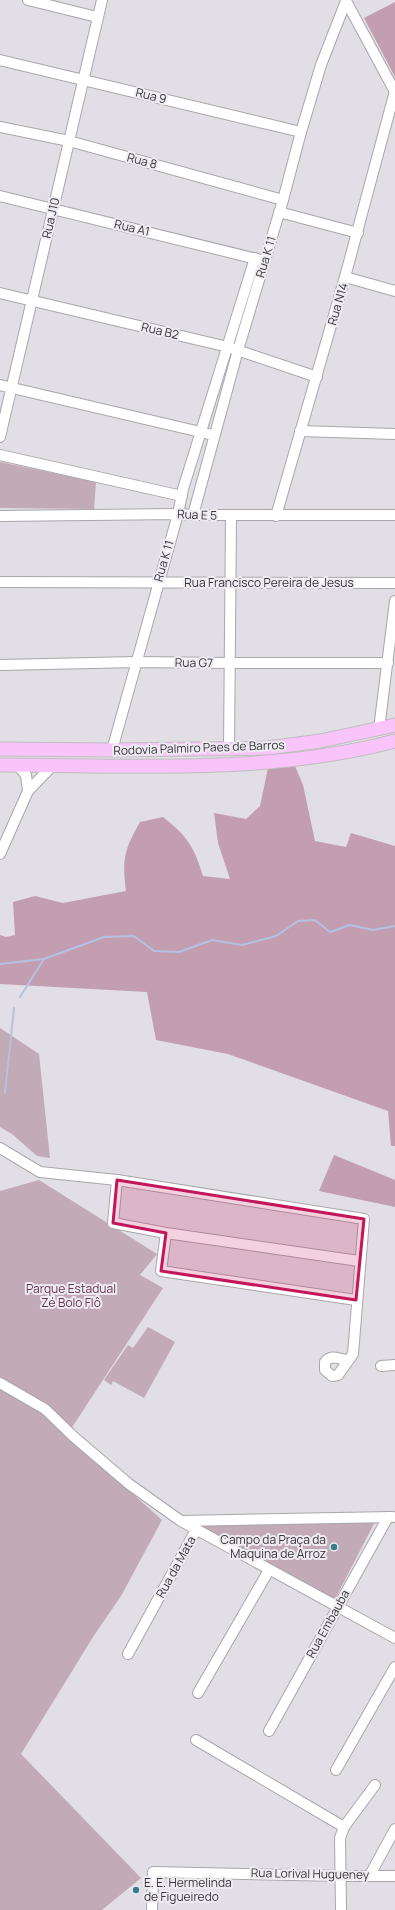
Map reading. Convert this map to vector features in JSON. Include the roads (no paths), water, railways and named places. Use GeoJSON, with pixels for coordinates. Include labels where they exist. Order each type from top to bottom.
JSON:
{"type":"FeatureCollection","features":[{"type":"Feature","properties":{"kind":"main road","name":"Rodovia Palmiro Paes de Barros"},"geometry":{"type":"LineString","coordinates":[[0,749],[112,750],[172,748],[268,748],[320,741],[395,725]]}},
{"type":"Feature","properties":{"kind":"main road","name":"Rodovia Palmiro Paes de Barros"},"geometry":{"type":"LineString","coordinates":[[0,765],[235,766],[321,755],[395,741]]}},
{"type":"Feature","properties":{"kind":"street"},"geometry":{"type":"LineString","coordinates":[[28,0],[98,17]]}},
{"type":"Feature","properties":{"kind":"street","name":"Rua J10"},"geometry":{"type":"LineString","coordinates":[[0,437],[102,0]]}},
{"type":"Feature","properties":{"kind":"street","name":"Rua K 11"},"geometry":{"type":"LineString","coordinates":[[112,750],[182,496],[228,347],[260,259],[280,212],[301,132],[321,65],[346,1],[395,91]]}},
{"type":"Feature","properties":{"kind":"street","name":"Rua 9"},"geometry":{"type":"LineString","coordinates":[[0,60],[301,132]]}},
{"type":"Feature","properties":{"kind":"street","name":"Rua N14"},"geometry":{"type":"LineString","coordinates":[[276,516],[300,431],[318,377],[395,91]]}},
{"type":"Feature","properties":{"kind":"street","name":"Rua 8"},"geometry":{"type":"LineString","coordinates":[[0,127],[69,141],[283,200]]}},
{"type":"Feature","properties":{"kind":"street","name":"Rua A1"},"geometry":{"type":"LineString","coordinates":[[0,196],[260,259]]}},
{"type":"Feature","properties":{"kind":"street"},"geometry":{"type":"LineString","coordinates":[[280,212],[358,232]]}},
{"type":"Feature","properties":{"kind":"street","name":"Rua K 11"},"geometry":{"type":"LineString","coordinates":[[193,515],[238,350],[260,259]]}},
{"type":"Feature","properties":{"kind":"street"},"geometry":{"type":"LineString","coordinates":[[345,277],[395,291]]}},
{"type":"Feature","properties":{"kind":"street","name":"Rua B2"},"geometry":{"type":"LineString","coordinates":[[0,293],[228,347],[318,377]]}},
{"type":"Feature","properties":{"kind":"street"},"geometry":{"type":"LineString","coordinates":[[0,385],[214,435]]}},
{"type":"Feature","properties":{"kind":"street"},"geometry":{"type":"LineString","coordinates":[[300,431],[395,434]]}},
{"type":"Feature","properties":{"kind":"street"},"geometry":{"type":"LineString","coordinates":[[0,456],[182,496]]}},
{"type":"Feature","properties":{"kind":"street","name":"Rua E 5"},"geometry":{"type":"LineString","coordinates":[[0,516],[178,514],[231,516],[395,515]]}},
{"type":"Feature","properties":{"kind":"street"},"geometry":{"type":"LineString","coordinates":[[229,749],[231,516]]}},
{"type":"Feature","properties":{"kind":"street","name":"Rua Francisco Pereira de Jesus"},"geometry":{"type":"LineString","coordinates":[[0,582],[395,583]]}},
{"type":"Feature","properties":{"kind":"street"},"geometry":{"type":"LineString","coordinates":[[379,729],[395,601]]}},
{"type":"Feature","properties":{"kind":"street","name":"Rua G7"},"geometry":{"type":"LineString","coordinates":[[0,665],[137,662],[229,664],[388,663]]}},
{"type":"Feature","properties":{"kind":"street"},"geometry":{"type":"LineString","coordinates":[[17,765],[26,775],[28,791]]}},
{"type":"Feature","properties":{"kind":"street"},"geometry":{"type":"LineString","coordinates":[[0,854],[28,791],[53,765]]}},
{"type":"Feature","properties":{"kind":"street"},"geometry":{"type":"LineString","coordinates":[[0,1148],[40,1172],[117,1180],[364,1219],[359,1261],[353,1354],[348,1360]]}},
{"type":"Feature","properties":{"kind":"street"},"geometry":{"type":"LineString","coordinates":[[117,1180],[113,1223],[166,1233],[359,1261]]}},
{"type":"Feature","properties":{"kind":"street"},"geometry":{"type":"LineString","coordinates":[[166,1233],[161,1271],[356,1300]]}},
{"type":"Feature","properties":{"kind":"street"},"geometry":{"type":"LineString","coordinates":[[381,1366],[395,1365]]}},
{"type":"Feature","properties":{"kind":"street","name":"Rua da Mata"},"geometry":{"type":"LineString","coordinates":[[0,1383],[45,1409],[110,1468],[181,1521],[196,1530],[128,1654]]}},
{"type":"Feature","properties":{"kind":"street"},"geometry":{"type":"LineString","coordinates":[[181,1521],[392,1517]]}},
{"type":"Feature","properties":{"kind":"street","name":"Rua Embauba"},"geometry":{"type":"LineString","coordinates":[[269,1731],[337,1608],[392,1517]]}},
{"type":"Feature","properties":{"kind":"street"},"geometry":{"type":"LineString","coordinates":[[196,1530],[337,1608],[395,1638]]}},
{"type":"Feature","properties":{"kind":"street"},"geometry":{"type":"LineString","coordinates":[[198,1693],[269,1570]]}},
{"type":"Feature","properties":{"kind":"street"},"geometry":{"type":"LineString","coordinates":[[336,1770],[395,1667]]}},
{"type":"Feature","properties":{"kind":"street"},"geometry":{"type":"LineString","coordinates":[[196,1740],[344,1827]]}},
{"type":"Feature","properties":{"kind":"street"},"geometry":{"type":"LineString","coordinates":[[341,1910],[342,1876],[340,1838],[344,1827],[375,1786]]}},
{"type":"Feature","properties":{"kind":"street"},"geometry":{"type":"LineString","coordinates":[[370,1875],[395,1829]]}},
{"type":"Feature","properties":{"kind":"street","name":"Rua Lorival Hugueney"},"geometry":{"type":"LineString","coordinates":[[152,1910],[153,1872],[395,1876]]}},
{"type":"Feature","properties":{"kind":"waterway"},"geometry":{"type":"LineString","coordinates":[[0,964],[44,959],[104,937],[134,936],[154,951],[179,952],[212,940],[242,945],[276,936],[298,921],[315,920],[330,932],[350,925],[373,930],[395,926]]}},
{"type":"Feature","properties":{"kind":"waterway"},"geometry":{"type":"LineString","coordinates":[[20,997],[44,959]]}},
{"type":"Feature","properties":{"kind":"waterway"},"geometry":{"type":"LineString","coordinates":[[5,1093],[14,1008]]}},
{"type":"Feature","properties":{"kind":"place","name":"Campo da Praça da Maquina de Arroz"},"geometry":{"type":"Point","coordinates":[334,1547]}},
{"type":"Feature","properties":{"kind":"place","name":"E. E. Hermelinda de Figueiredo"},"geometry":{"type":"Point","coordinates":[136,1890]}},
{"type":"Feature","properties":{"kind":"park label","name":"Parque Estadual Zé Bolo Flô"},"geometry":{"type":"Point","coordinates":[71,1296]}}]}
